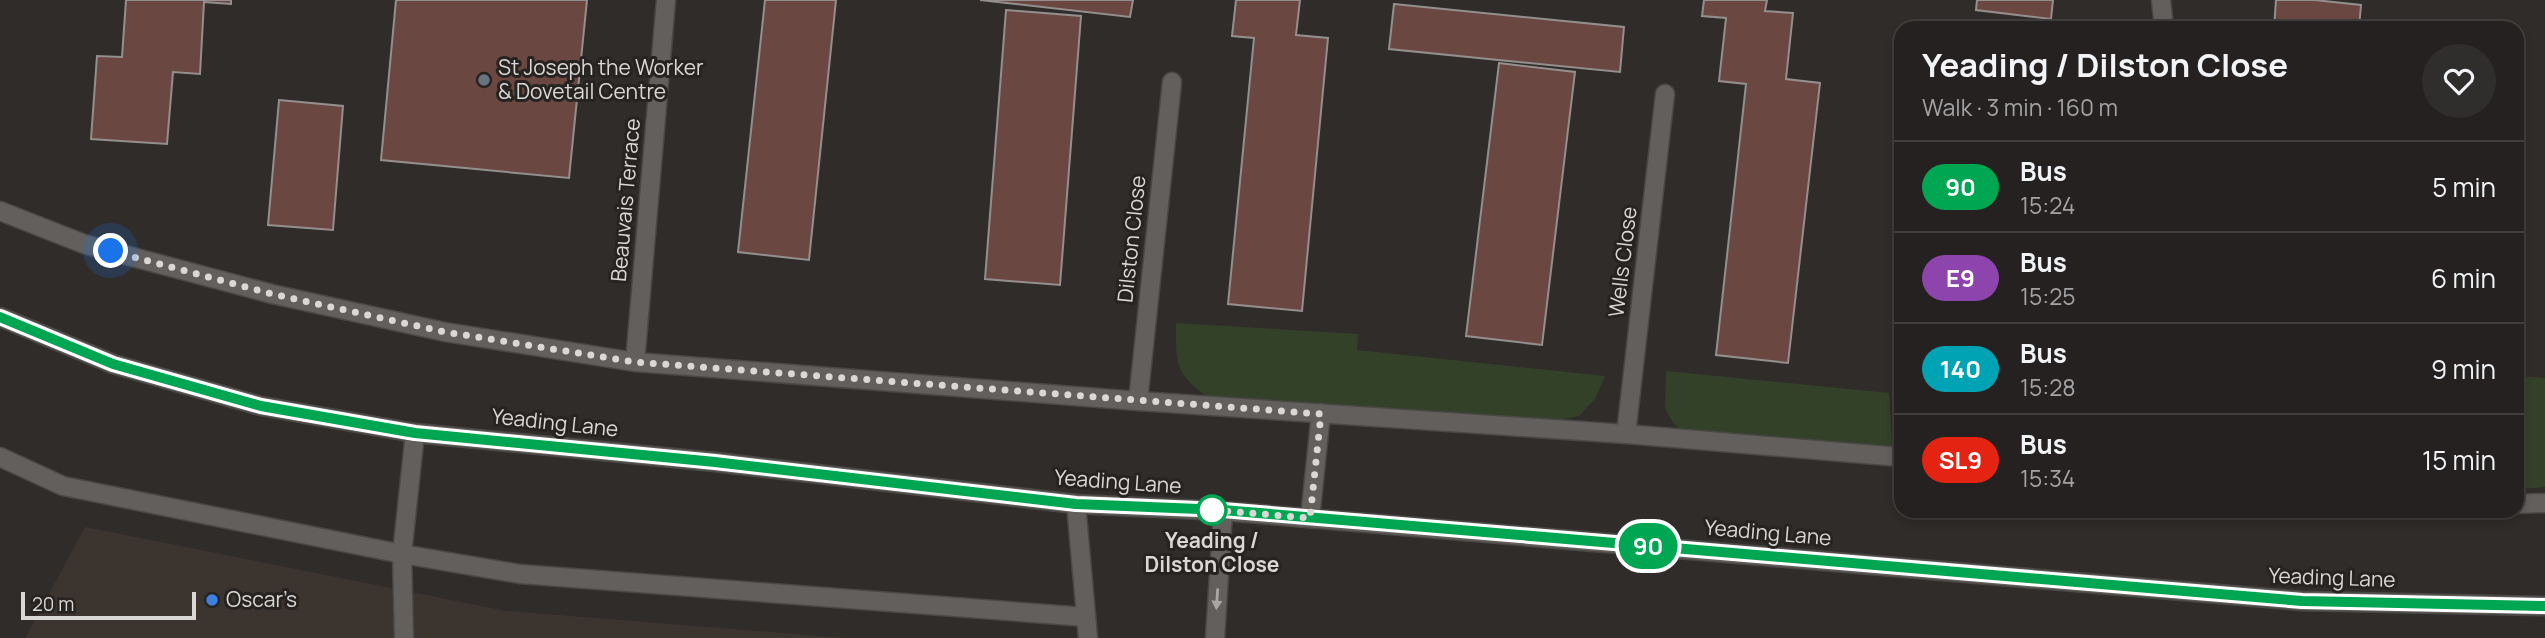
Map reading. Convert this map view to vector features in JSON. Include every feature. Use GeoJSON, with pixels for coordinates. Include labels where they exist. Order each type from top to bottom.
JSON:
{"type":"FeatureCollection","features":[{"type":"Feature","properties":{"kind":"street","name":"Beauvais Terrace"},"geometry":{"type":"LineString","coordinates":[[635,362],[666,0]]}},
{"type":"Feature","properties":{"kind":"street"},"geometry":{"type":"LineString","coordinates":[[2161,0],[2163,21]]}},
{"type":"Feature","properties":{"kind":"street","name":"Dilston Close"},"geometry":{"type":"LineString","coordinates":[[1138,401],[1172,82]]}},
{"type":"Feature","properties":{"kind":"street","name":"Wells Close"},"geometry":{"type":"LineString","coordinates":[[1626,434],[1665,94]]}},
{"type":"Feature","properties":{"kind":"street"},"geometry":{"type":"LineString","coordinates":[[0,211],[85,244],[272,294],[445,332],[635,362],[1138,401],[1626,434],[1894,456]]}},
{"type":"Feature","properties":{"kind":"street","name":"Yeading Lane"},"geometry":{"type":"LineString","coordinates":[[0,317],[113,364],[261,406],[415,433],[715,462],[1076,504],[1223,510],[2302,601],[2545,606]]}},
{"type":"Feature","properties":{"kind":"street"},"geometry":{"type":"LineString","coordinates":[[1310,518],[1321,414]]}},
{"type":"Feature","properties":{"kind":"street"},"geometry":{"type":"LineString","coordinates":[[404,638],[402,554],[415,433]]}},
{"type":"Feature","properties":{"kind":"street"},"geometry":{"type":"LineString","coordinates":[[0,457],[63,486],[402,554],[520,574],[1086,617]]}},
{"type":"Feature","properties":{"kind":"street"},"geometry":{"type":"LineString","coordinates":[[2524,504],[2545,503]]}},
{"type":"Feature","properties":{"kind":"street"},"geometry":{"type":"LineString","coordinates":[[1076,504],[1088,638]]}},
{"type":"Feature","properties":{"kind":"street"},"geometry":{"type":"LineString","coordinates":[[1215,638],[1223,510]]}},
{"type":"Feature","properties":{"kind":"shaded area"},"geometry":{"type":"Polygon","coordinates":[[[85,527],[507,611],[846,638],[25,638],[85,527]]]}},
{"type":"Feature","properties":{"kind":"green space"},"geometry":{"type":"Polygon","coordinates":[[[1176,323],[1358,334],[1357,350],[1605,376],[1595,399],[1579,416],[1558,420],[1530,431],[1212,400],[1184,376],[1180,368],[1176,350],[1176,323]]]}},
{"type":"Feature","properties":{"kind":"green space"},"geometry":{"type":"Polygon","coordinates":[[[1666,371],[1889,393],[1893,462],[1698,444],[1673,423],[1665,408],[1666,371]]]}},
{"type":"Feature","properties":{"kind":"green space"},"geometry":{"type":"Polygon","coordinates":[[[2524,376],[2545,378],[2545,487],[2524,488],[2524,376]]]}},
{"type":"Feature","properties":{"kind":"building"},"geometry":{"type":"Polygon","coordinates":[[[126,0],[231,0],[231,4],[204,2],[200,74],[173,72],[167,144],[91,139],[97,56],[122,57],[126,0]]]}},
{"type":"Feature","properties":{"kind":"building","name":"St Joseph the Worker & Dovetail Centre"},"geometry":{"type":"Polygon","coordinates":[[[396,0],[587,0],[569,178],[381,160],[396,0]]]}},
{"type":"Feature","properties":{"kind":"building"},"geometry":{"type":"Polygon","coordinates":[[[765,0],[836,0],[809,260],[738,252],[765,0]]]}},
{"type":"Feature","properties":{"kind":"building"},"geometry":{"type":"Polygon","coordinates":[[[980,0],[1133,0],[1130,17],[980,0]]]}},
{"type":"Feature","properties":{"kind":"building"},"geometry":{"type":"Polygon","coordinates":[[[1236,0],[1300,0],[1296,35],[1328,38],[1302,311],[1228,304],[1254,38],[1232,36],[1236,0]]]}},
{"type":"Feature","properties":{"kind":"building"},"geometry":{"type":"Polygon","coordinates":[[[1704,0],[1767,0],[1765,11],[1793,13],[1786,79],[1820,83],[1788,363],[1716,355],[1746,84],[1719,81],[1726,18],[1702,16],[1704,0]]]}},
{"type":"Feature","properties":{"kind":"building"},"geometry":{"type":"Polygon","coordinates":[[[1977,0],[2053,0],[2051,19],[1976,10],[1977,0]]]}},
{"type":"Feature","properties":{"kind":"building"},"geometry":{"type":"Polygon","coordinates":[[[2276,0],[2315,0],[2361,5],[2360,21],[2274,21],[2276,0]]]}},
{"type":"Feature","properties":{"kind":"building"},"geometry":{"type":"Polygon","coordinates":[[[1394,4],[1624,27],[1620,72],[1389,49],[1394,4]]]}},
{"type":"Feature","properties":{"kind":"building"},"geometry":{"type":"Polygon","coordinates":[[[1006,10],[1081,16],[1060,285],[985,279],[1006,10]]]}},
{"type":"Feature","properties":{"kind":"building"},"geometry":{"type":"Polygon","coordinates":[[[1499,63],[1575,72],[1542,345],[1466,336],[1499,63]]]}},
{"type":"Feature","properties":{"kind":"building"},"geometry":{"type":"Polygon","coordinates":[[[279,100],[343,106],[333,230],[268,225],[279,100]]]}},
{"type":"Feature","properties":{"kind":"bus line","name":"90"},"geometry":{"type":"LineString","coordinates":[[0,317],[113,364],[261,406],[415,433],[715,462],[1076,504],[1223,510],[2302,601],[2545,606]]}},
{"type":"Feature","properties":{"kind":"place","name":"St Joseph the Worker & Dovetail Centre"},"geometry":{"type":"Point","coordinates":[484,80]}},
{"type":"Feature","properties":{"kind":"place","name":"Yeading / Dilston Close"},"geometry":{"type":"Point","coordinates":[1212,510]}},
{"type":"Feature","properties":{"kind":"place","name":"Oscar’s"},"geometry":{"type":"Point","coordinates":[212,600]}},
{"type":"Feature","properties":{"kind":"route"},"geometry":{"type":"LineString","coordinates":[[111,251],[272,294],[445,332],[635,362],[1321,414],[1310,518],[1212,510]]}}]}
